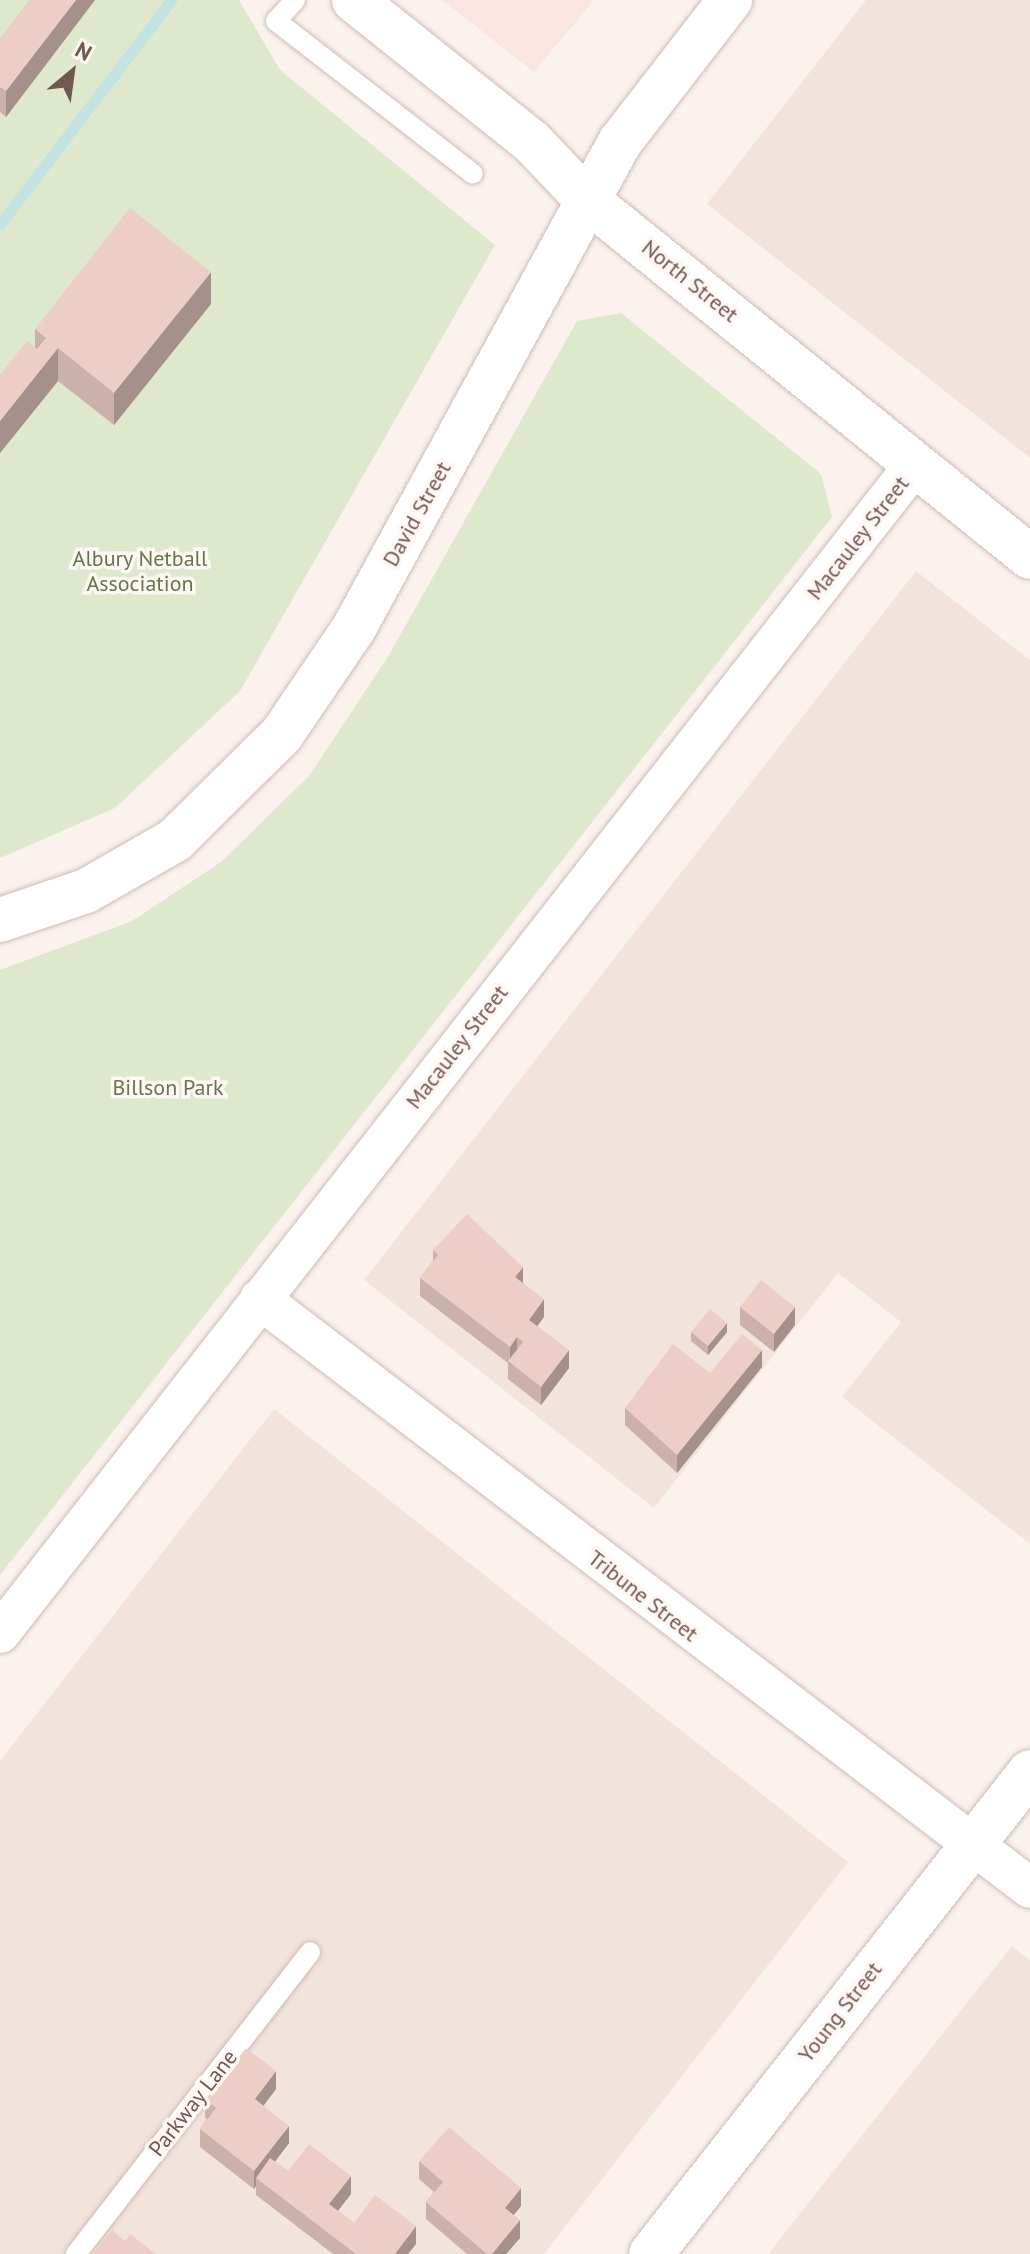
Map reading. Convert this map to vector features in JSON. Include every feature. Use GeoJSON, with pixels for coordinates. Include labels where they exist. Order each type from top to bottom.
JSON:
{"type":"FeatureCollection","features":[{"type":"Feature","properties":{"kind":"main road","name":"North Street"},"geometry":{"type":"LineString","coordinates":[[354,0],[532,142],[586,199],[1030,557]]}},
{"type":"Feature","properties":{"kind":"main road","name":"David Street"},"geometry":{"type":"LineString","coordinates":[[0,920],[86,891],[175,840],[282,734],[354,628],[586,199],[627,131],[730,0]]}},
{"type":"Feature","properties":{"kind":"main road","name":"Young Street"},"geometry":{"type":"LineString","coordinates":[[651,2254],[1030,1772]]}},
{"type":"Feature","properties":{"kind":"street","name":"Macauley Street"},"geometry":{"type":"LineString","coordinates":[[0,1633],[916,463]]}},
{"type":"Feature","properties":{"kind":"street","name":"Tribune Street"},"geometry":{"type":"LineString","coordinates":[[260,1299],[1030,1888]]}},
{"type":"Feature","properties":{"kind":"lane"},"geometry":{"type":"LineString","coordinates":[[295,0],[276,21],[473,174]]}},
{"type":"Feature","properties":{"kind":"lane","name":"Parkway Lane"},"geometry":{"type":"LineString","coordinates":[[76,2254],[310,1952]]}},
{"type":"Feature","properties":{"kind":"shaded area"},"geometry":{"type":"Polygon","coordinates":[[[442,0],[594,0],[534,72],[442,0]]]}},
{"type":"Feature","properties":{"kind":"shaded area"},"geometry":{"type":"Polygon","coordinates":[[[866,0],[1030,0],[1030,458],[707,204],[866,0]]]}},
{"type":"Feature","properties":{"kind":"shaded area"},"geometry":{"type":"Polygon","coordinates":[[[916,571],[1030,660],[1030,1544],[842,1397],[901,1322],[838,1273],[654,1508],[364,1280],[916,571]]]}},
{"type":"Feature","properties":{"kind":"shaded area"},"geometry":{"type":"Polygon","coordinates":[[[274,1409],[848,1862],[544,2254],[0,2254],[0,1761],[274,1409]]]}},
{"type":"Feature","properties":{"kind":"shaded area"},"geometry":{"type":"Polygon","coordinates":[[[1012,1946],[1030,1961],[1030,2254],[768,2254],[1012,1946]]]}},
{"type":"Feature","properties":{"kind":"green space","name":"Albury Netball Association"},"geometry":{"type":"Polygon","coordinates":[[[0,0],[239,0],[280,70],[495,245],[240,691],[115,808],[0,858],[0,0]]]}},
{"type":"Feature","properties":{"kind":"green space","name":"Billson Park"},"geometry":{"type":"Polygon","coordinates":[[[621,313],[821,474],[832,517],[0,1575],[0,970],[132,921],[221,862],[309,776],[389,655],[577,321],[621,313]]]}},
{"type":"Feature","properties":{"kind":"building"},"geometry":{"type":"Polygon","coordinates":[[[30,0],[76,0],[6,91],[0,87],[0,39],[30,0]]]}},
{"type":"Feature","properties":{"kind":"building"},"geometry":{"type":"Polygon","coordinates":[[[130,208],[211,272],[114,393],[58,348],[0,421],[0,375],[27,341],[37,349],[46,338],[35,329],[130,208]]]}},
{"type":"Feature","properties":{"kind":"building"},"geometry":{"type":"Polygon","coordinates":[[[467,1214],[523,1267],[515,1277],[544,1299],[529,1320],[569,1350],[541,1387],[508,1361],[523,1342],[517,1337],[510,1347],[420,1278],[438,1255],[433,1250],[467,1214]]]}},
{"type":"Feature","properties":{"kind":"building"},"geometry":{"type":"Polygon","coordinates":[[[761,1280],[795,1307],[774,1334],[740,1307],[761,1280]]]}},
{"type":"Feature","properties":{"kind":"building"},"geometry":{"type":"Polygon","coordinates":[[[710,1309],[727,1323],[708,1346],[691,1332],[710,1309]]]}},
{"type":"Feature","properties":{"kind":"building"},"geometry":{"type":"Polygon","coordinates":[[[742,1334],[762,1350],[677,1455],[625,1408],[673,1344],[710,1373],[742,1334]]]}},
{"type":"Feature","properties":{"kind":"building"},"geometry":{"type":"Polygon","coordinates":[[[246,2048],[276,2071],[255,2099],[289,2126],[254,2171],[200,2129],[216,2108],[205,2100],[246,2048]]]}},
{"type":"Feature","properties":{"kind":"building"},"geometry":{"type":"Polygon","coordinates":[[[449,2127],[521,2188],[505,2208],[520,2220],[492,2254],[487,2254],[426,2202],[443,2182],[419,2161],[449,2127]]]}},
{"type":"Feature","properties":{"kind":"building"},"geometry":{"type":"Polygon","coordinates":[[[309,2144],[351,2176],[329,2204],[354,2223],[375,2195],[416,2226],[395,2254],[356,2254],[256,2178],[270,2158],[288,2171],[309,2144]]]}},
{"type":"Feature","properties":{"kind":"building"},"geometry":{"type":"Polygon","coordinates":[[[112,2230],[125,2241],[130,2234],[156,2254],[92,2254],[112,2230]]]}},
{"type":"Feature","properties":{"kind":"waterway"},"geometry":{"type":"LineString","coordinates":[[0,224],[171,0]]}}]}
